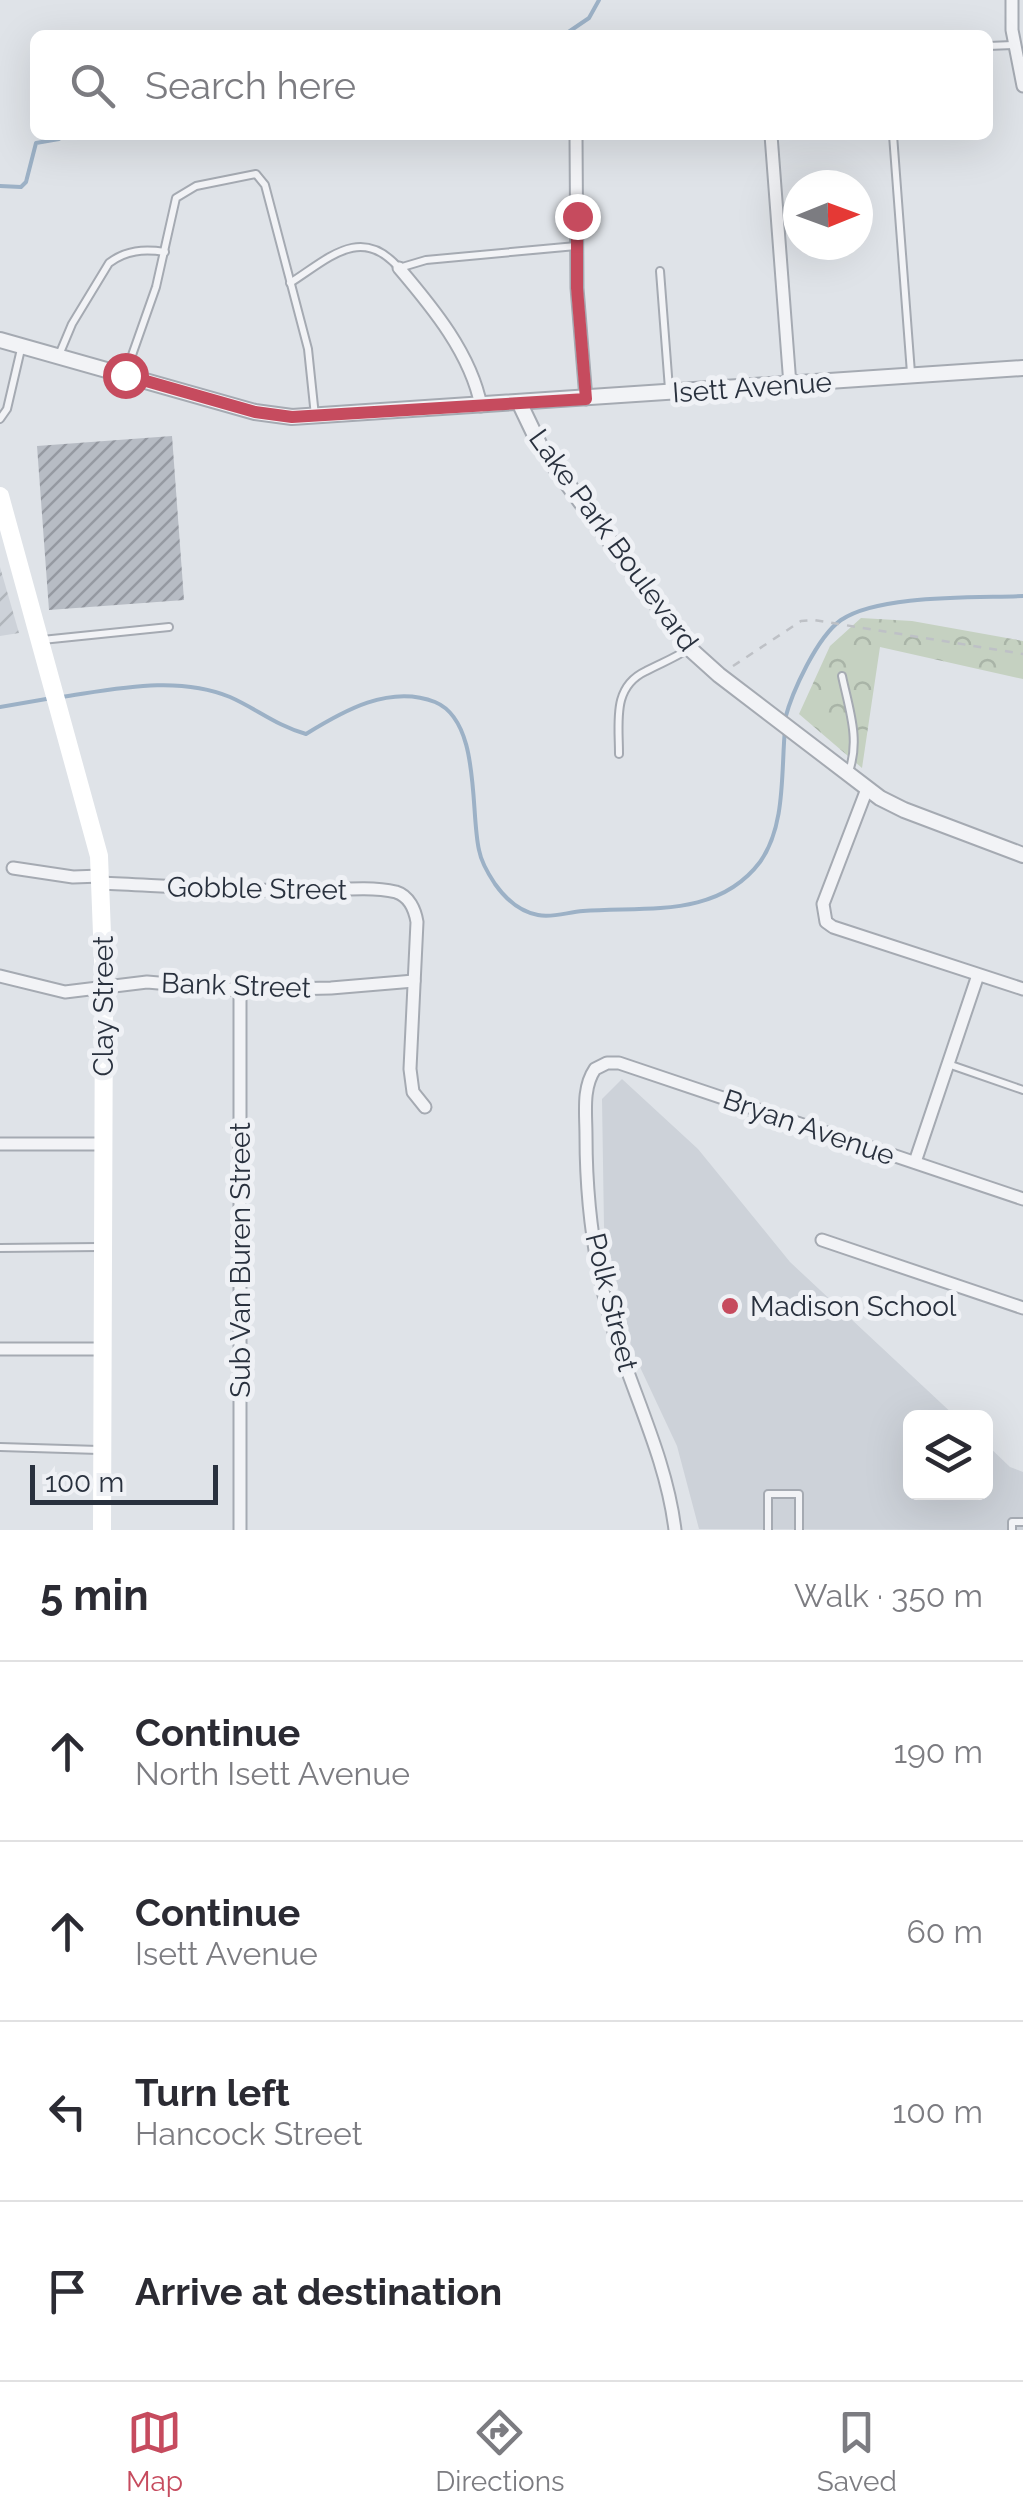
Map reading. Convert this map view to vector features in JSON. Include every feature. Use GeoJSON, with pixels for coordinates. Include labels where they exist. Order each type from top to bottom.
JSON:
{"type":"FeatureCollection","features":[{"type":"Feature","properties":{"kind":"main road","name":"Clay Street"},"geometry":{"type":"LineString","coordinates":[[0,496],[94,832],[101,880],[102,1530]]}},
{"type":"Feature","properties":{"kind":"street"},"geometry":{"type":"LineString","coordinates":[[1012,0],[1023,86]]}},
{"type":"Feature","properties":{"kind":"street"},"geometry":{"type":"LineString","coordinates":[[576,140],[576,246],[586,399]]}},
{"type":"Feature","properties":{"kind":"street"},"geometry":{"type":"LineString","coordinates":[[770,140],[790,385]]}},
{"type":"Feature","properties":{"kind":"street"},"geometry":{"type":"LineString","coordinates":[[399,268],[469,366],[482,406]]}},
{"type":"Feature","properties":{"kind":"street","name":"Isett Avenue"},"geometry":{"type":"LineString","coordinates":[[0,340],[255,412],[315,417],[1023,368]]}},
{"type":"Feature","properties":{"kind":"street","name":"Lake Park Boulevard"},"geometry":{"type":"LineString","coordinates":[[519,402],[540,448],[690,648],[719,675],[867,789],[904,810],[1023,854]]}},
{"type":"Feature","properties":{"kind":"street"},"geometry":{"type":"LineString","coordinates":[[867,789],[824,904],[826,922],[1023,989]]}},
{"type":"Feature","properties":{"kind":"street","name":"Gobble Street"},"geometry":{"type":"LineString","coordinates":[[13,868],[192,889],[396,892],[410,902],[418,922],[414,981]]}},
{"type":"Feature","properties":{"kind":"street"},"geometry":{"type":"LineString","coordinates":[[914,1162],[978,975]]}},
{"type":"Feature","properties":{"kind":"street","name":"Bank Street"},"geometry":{"type":"LineString","coordinates":[[0,976],[65,992],[147,982],[240,990],[414,981]]}},
{"type":"Feature","properties":{"kind":"street"},"geometry":{"type":"LineString","coordinates":[[414,981],[411,1084],[424,1107]]}},
{"type":"Feature","properties":{"kind":"street","name":"Sub Van Buren Street"},"geometry":{"type":"LineString","coordinates":[[240,990],[240,1530]]}},
{"type":"Feature","properties":{"kind":"street","name":"Bryan Avenue"},"geometry":{"type":"LineString","coordinates":[[595,1069],[619,1063],[1023,1199]]}},
{"type":"Feature","properties":{"kind":"street","name":"Polk Street"},"geometry":{"type":"LineString","coordinates":[[595,1069],[586,1090],[586,1151],[597,1259],[614,1331],[668,1486],[675,1530]]}},
{"type":"Feature","properties":{"kind":"street"},"geometry":{"type":"LineString","coordinates":[[0,1144],[103,1144]]}},
{"type":"Feature","properties":{"kind":"street"},"geometry":{"type":"LineString","coordinates":[[822,1240],[1023,1308]]}},
{"type":"Feature","properties":{"kind":"street"},"geometry":{"type":"LineString","coordinates":[[0,1349],[102,1349]]}},
{"type":"Feature","properties":{"kind":"lane"},"geometry":{"type":"LineString","coordinates":[[993,47],[1018,51]]}},
{"type":"Feature","properties":{"kind":"lane"},"geometry":{"type":"LineString","coordinates":[[893,140],[912,376]]}},
{"type":"Feature","properties":{"kind":"lane"},"geometry":{"type":"LineString","coordinates":[[125,375],[156,287],[176,198],[196,186],[256,174],[266,185],[308,349],[315,417]]}},
{"type":"Feature","properties":{"kind":"lane"},"geometry":{"type":"LineString","coordinates":[[290,284],[338,253],[363,245],[383,252],[399,268],[426,260],[576,246]]}},
{"type":"Feature","properties":{"kind":"lane"},"geometry":{"type":"LineString","coordinates":[[59,356],[72,324],[109,263],[118,256],[141,250],[164,252]]}},
{"type":"Feature","properties":{"kind":"lane"},"geometry":{"type":"LineString","coordinates":[[660,271],[669,393]]}},
{"type":"Feature","properties":{"kind":"lane"},"geometry":{"type":"LineString","coordinates":[[0,418],[7,409],[22,345]]}},
{"type":"Feature","properties":{"kind":"lane"},"geometry":{"type":"LineString","coordinates":[[40,640],[169,627]]}},
{"type":"Feature","properties":{"kind":"lane"},"geometry":{"type":"LineString","coordinates":[[618,754],[619,702],[624,688],[642,672],[690,648]]}},
{"type":"Feature","properties":{"kind":"lane"},"geometry":{"type":"LineString","coordinates":[[842,676],[854,738],[854,759],[847,775]]}},
{"type":"Feature","properties":{"kind":"lane"},"geometry":{"type":"LineString","coordinates":[[947,1064],[1023,1090]]}},
{"type":"Feature","properties":{"kind":"lane"},"geometry":{"type":"LineString","coordinates":[[0,1248],[103,1247]]}},
{"type":"Feature","properties":{"kind":"lane"},"geometry":{"type":"LineString","coordinates":[[0,1448],[102,1450]]}},
{"type":"Feature","properties":{"kind":"lane"},"geometry":{"type":"LineString","coordinates":[[768,1530],[768,1494],[799,1494],[799,1530]]}},
{"type":"Feature","properties":{"kind":"lane"},"geometry":{"type":"LineString","coordinates":[[1012,1530],[1012,1522],[1023,1522]]}},
{"type":"Feature","properties":{"kind":"path"},"geometry":{"type":"LineString","coordinates":[[719,675],[802,621],[814,620],[1023,654]]}},
{"type":"Feature","properties":{"kind":"shaded area"},"geometry":{"type":"Polygon","coordinates":[[[0,567],[19,633],[0,636],[0,567]]]}},
{"type":"Feature","properties":{"kind":"shaded area","name":"Madison School"},"geometry":{"type":"Polygon","coordinates":[[[622,1079],[698,1149],[790,1262],[949,1410],[903,1410],[903,1500],[993,1500],[993,1451],[1010,1467],[1023,1472],[1023,1530],[699,1529],[677,1446],[632,1350],[604,1227],[602,1099],[622,1079]]]}},
{"type":"Feature","properties":{"kind":"green space"},"geometry":{"type":"Polygon","coordinates":[[[861,618],[912,621],[1023,641],[1023,679],[880,647],[862,768],[799,714],[830,646],[861,618]]]}},
{"type":"Feature","properties":{"kind":"building"},"geometry":{"type":"Polygon","coordinates":[[[172,436],[184,600],[49,610],[37,446],[172,436]]]}},
{"type":"Feature","properties":{"kind":"waterway"},"geometry":{"type":"LineString","coordinates":[[571,30],[589,18],[599,0]]}},
{"type":"Feature","properties":{"kind":"waterway"},"geometry":{"type":"LineString","coordinates":[[0,186],[21,187],[26,182],[36,143],[53,140]]}},
{"type":"Feature","properties":{"kind":"waterway"},"geometry":{"type":"LineString","coordinates":[[785,719],[799,680],[841,620],[903,602],[1023,596]]}},
{"type":"Feature","properties":{"kind":"waterway"},"geometry":{"type":"LineString","coordinates":[[61,697],[146,686],[210,690],[306,734],[351,709],[384,698],[418,697],[435,702],[450,712],[467,747],[476,833],[486,868],[514,904],[544,916],[679,906],[723,893],[743,880],[760,862],[774,832],[781,798],[785,729]]}},
{"type":"Feature","properties":{"kind":"waterway"},"geometry":{"type":"LineString","coordinates":[[0,707],[52,698]]}},
{"type":"Feature","properties":{"kind":"place","name":"Madison School"},"geometry":{"type":"Point","coordinates":[730,1306]}},
{"type":"Feature","properties":{"kind":"route"},"geometry":{"type":"LineString","coordinates":[[125,375],[255,412],[292,417],[586,399],[577,288],[577,216]]}}]}
